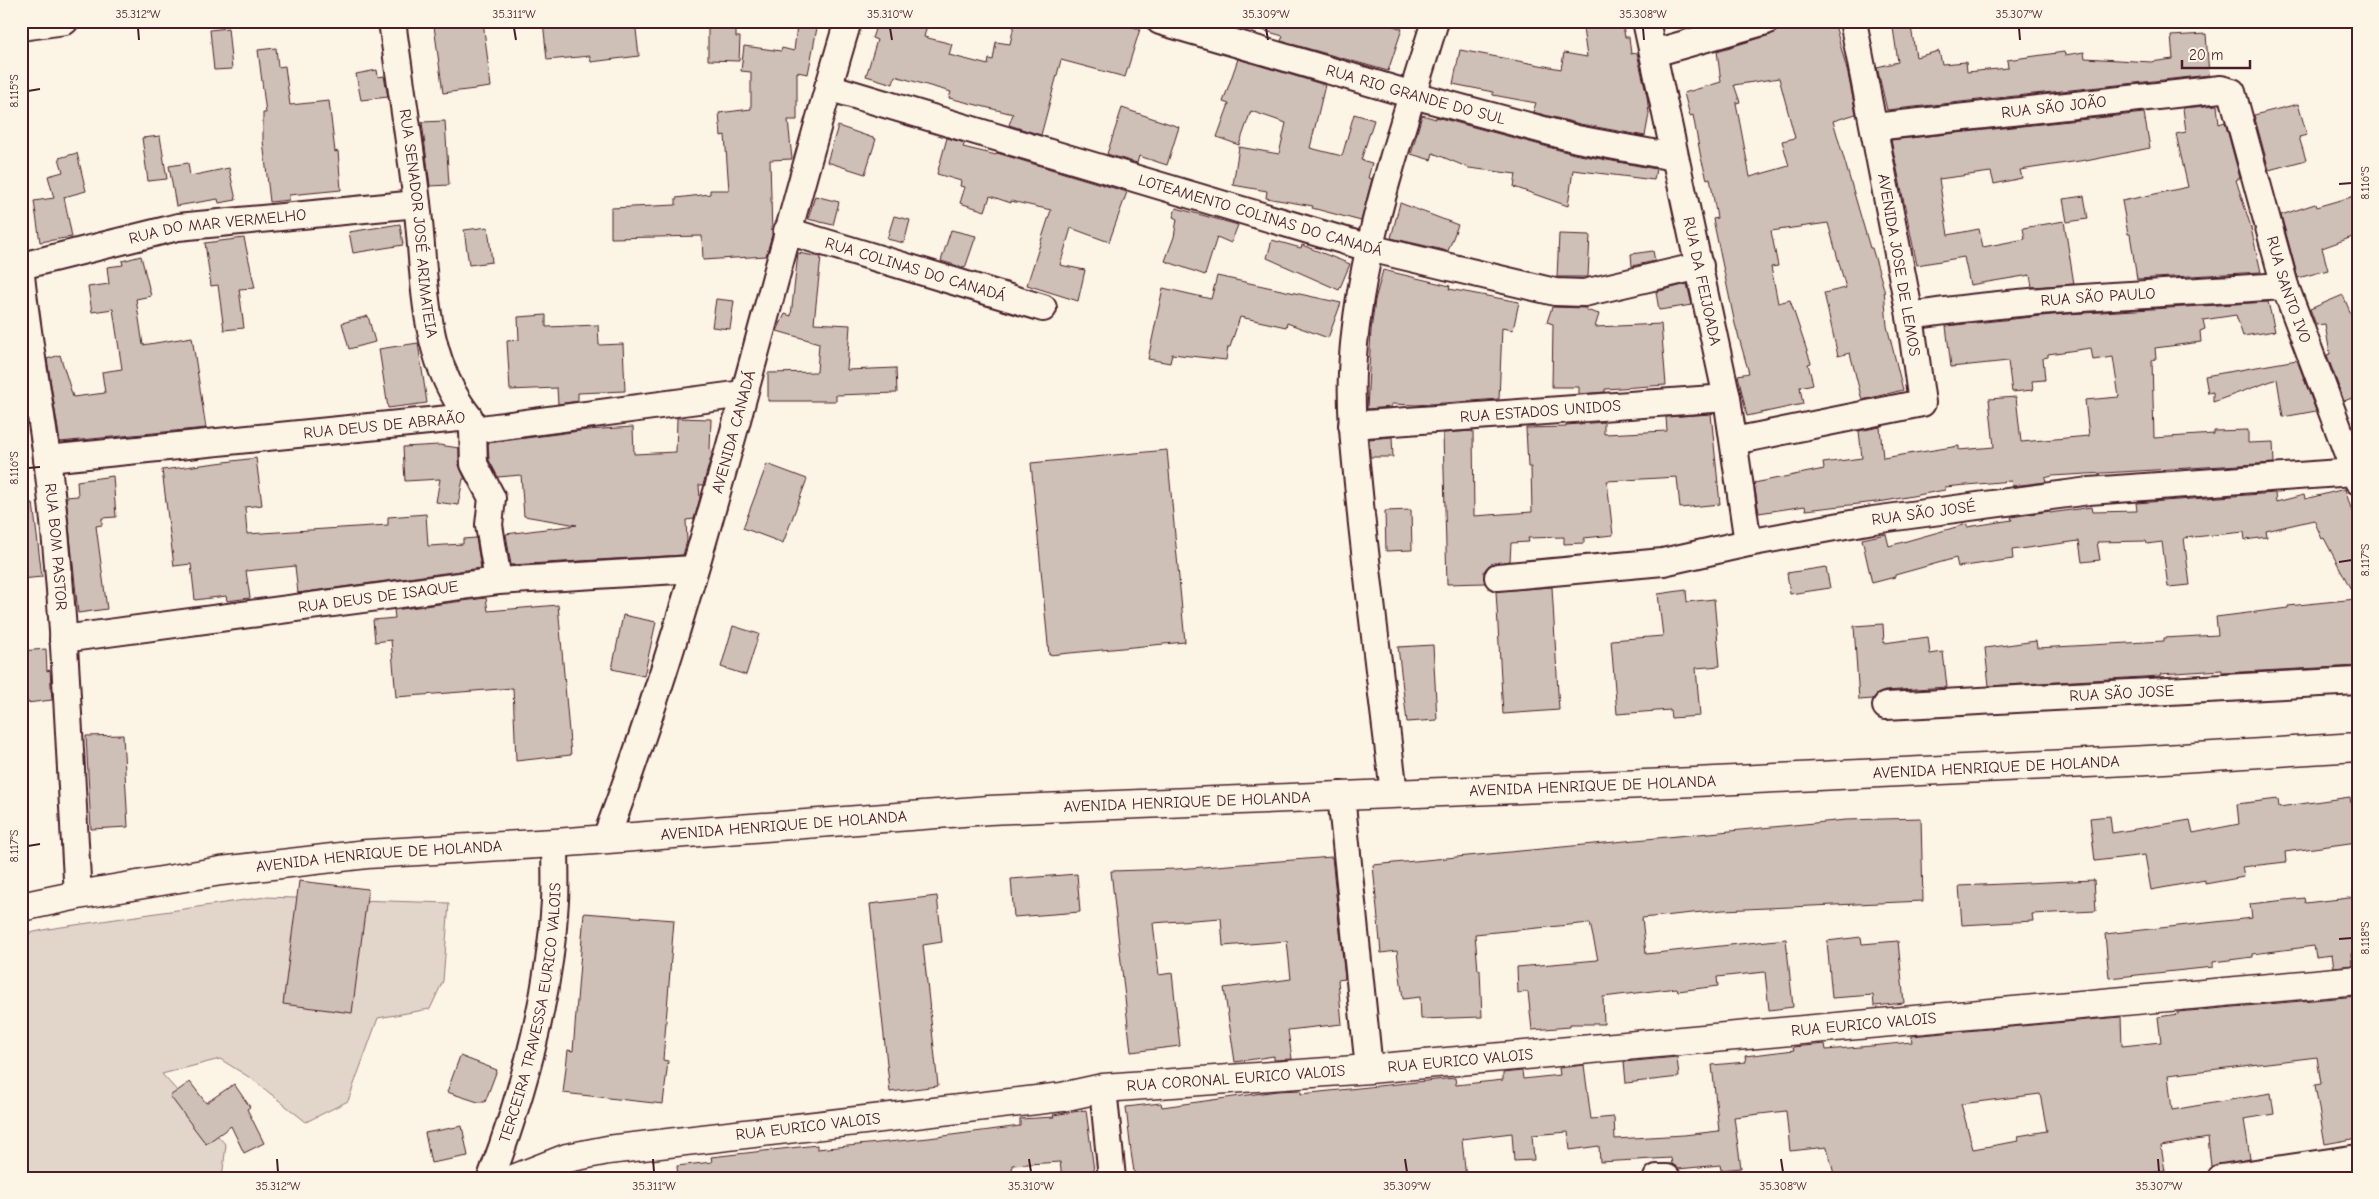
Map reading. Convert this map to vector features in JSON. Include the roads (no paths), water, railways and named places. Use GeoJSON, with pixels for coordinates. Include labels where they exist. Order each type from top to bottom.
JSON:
{"type":"FeatureCollection","features":[{"type":"Feature","properties":{"kind":"main road","name":"AVENIDA HENRIQUE DE HOLANDA"},"geometry":{"type":"LineString","coordinates":[[21,908],[78,895],[221,870],[367,854],[555,844],[606,838],[989,810],[1694,782],[2138,761],[2358,746]]}},
{"type":"Feature","properties":{"kind":"main road","name":"RUA EURICO VALOIS"},"geometry":{"type":"LineString","coordinates":[[1369,1069],[2358,980]]}},
{"type":"Feature","properties":{"kind":"main road","name":"RUA CORONAL EURICO VALOIS"},"geometry":{"type":"LineString","coordinates":[[1103,1088],[1369,1069]]}},
{"type":"Feature","properties":{"kind":"main road","name":"RUA EURICO VALOIS"},"geometry":{"type":"LineString","coordinates":[[516,1178],[567,1158],[608,1150],[1062,1097],[1103,1088]]}},
{"type":"Feature","properties":{"kind":"street"},"geometry":{"type":"LineString","coordinates":[[21,27],[64,21]]}},
{"type":"Feature","properties":{"kind":"street","name":"RUA SENADOR JOSÉ ARIMATEIA"},"geometry":{"type":"LineString","coordinates":[[392,21],[417,204],[429,329],[449,390],[471,423]]}},
{"type":"Feature","properties":{"kind":"street","name":"AVENIDA CANADÁ"},"geometry":{"type":"LineString","coordinates":[[606,838],[633,764],[694,569],[787,231],[848,21]]}},
{"type":"Feature","properties":{"kind":"street","name":"RUA RIO GRANDE DO SUL"},"geometry":{"type":"LineString","coordinates":[[1160,21],[1413,95],[1577,139],[1674,157]]}},
{"type":"Feature","properties":{"kind":"street"},"geometry":{"type":"LineString","coordinates":[[1394,793],[1368,586],[1352,425],[1353,364],[1358,316],[1369,248],[1435,21]]}},
{"type":"Feature","properties":{"kind":"street","name":"RUA DA FEIJOADA"},"geometry":{"type":"LineString","coordinates":[[1646,21],[1674,157],[1700,266],[1728,398],[1748,543]]}},
{"type":"Feature","properties":{"kind":"street"},"geometry":{"type":"LineString","coordinates":[[1654,53],[1766,21]]}},
{"type":"Feature","properties":{"kind":"street"},"geometry":{"type":"LineString","coordinates":[[1853,21],[1874,127]]}},
{"type":"Feature","properties":{"kind":"street","name":"LOTEAMENTO COLINAS DO CANADÁ"},"geometry":{"type":"LineString","coordinates":[[828,87],[1369,248],[1555,292],[1584,293],[1700,266]]}},
{"type":"Feature","properties":{"kind":"street","name":"RUA SÃO JOÃO"},"geometry":{"type":"LineString","coordinates":[[1874,127],[2221,89],[2230,91],[2233,94]]}},
{"type":"Feature","properties":{"kind":"street","name":"RUA SANTO IVO"},"geometry":{"type":"LineString","coordinates":[[2233,94],[2286,286],[2356,477]]}},
{"type":"Feature","properties":{"kind":"street","name":"AVENIDA JOSE DE LEMOS"},"geometry":{"type":"LineString","coordinates":[[1734,441],[1922,403],[1910,316],[1874,127]]}},
{"type":"Feature","properties":{"kind":"street","name":"RUA DO MAR VERMELHO"},"geometry":{"type":"LineString","coordinates":[[21,266],[178,226],[417,204]]}},
{"type":"Feature","properties":{"kind":"street","name":"RUA COLINAS DO CANADÁ"},"geometry":{"type":"LineString","coordinates":[[787,231],[1043,308]]}},
{"type":"Feature","properties":{"kind":"street","name":"RUA BOM PASTOR"},"geometry":{"type":"LineString","coordinates":[[21,275],[47,459],[63,639],[78,895]]}},
{"type":"Feature","properties":{"kind":"street","name":"RUA SÃO PAULO"},"geometry":{"type":"LineString","coordinates":[[1910,316],[1977,305],[2286,286]]}},
{"type":"Feature","properties":{"kind":"street","name":"RUA DEUS DE ABRAÃO"},"geometry":{"type":"LineString","coordinates":[[47,459],[471,423],[742,394]]}},
{"type":"Feature","properties":{"kind":"street","name":"RUA ESTADOS UNIDOS"},"geometry":{"type":"LineString","coordinates":[[1352,425],[1728,398]]}},
{"type":"Feature","properties":{"kind":"street"},"geometry":{"type":"LineString","coordinates":[[471,423],[474,464],[492,498],[489,525],[498,581]]}},
{"type":"Feature","properties":{"kind":"street","name":"RUA SÃO JOSÉ"},"geometry":{"type":"LineString","coordinates":[[1498,577],[1663,562],[1748,543],[1873,520],[2089,490],[2356,477]]}},
{"type":"Feature","properties":{"kind":"street","name":"RUA DEUS DE ISAQUE"},"geometry":{"type":"LineString","coordinates":[[63,639],[498,581],[694,569]]}},
{"type":"Feature","properties":{"kind":"street","name":"RUA SÃO JOSE"},"geometry":{"type":"LineString","coordinates":[[1886,706],[2358,682]]}},
{"type":"Feature","properties":{"kind":"street"},"geometry":{"type":"LineString","coordinates":[[1341,795],[1369,1069]]}},
{"type":"Feature","properties":{"kind":"street","name":"TERCEIRA TRAVESSA EURICO VALOIS"},"geometry":{"type":"LineString","coordinates":[[490,1178],[507,1135],[542,1001],[555,900],[555,844]]}},
{"type":"Feature","properties":{"kind":"street"},"geometry":{"type":"LineString","coordinates":[[1103,1088],[1112,1178]]}},
{"type":"Feature","properties":{"kind":"street"},"geometry":{"type":"LineString","coordinates":[[2221,1178],[2358,1158]]}}]}
